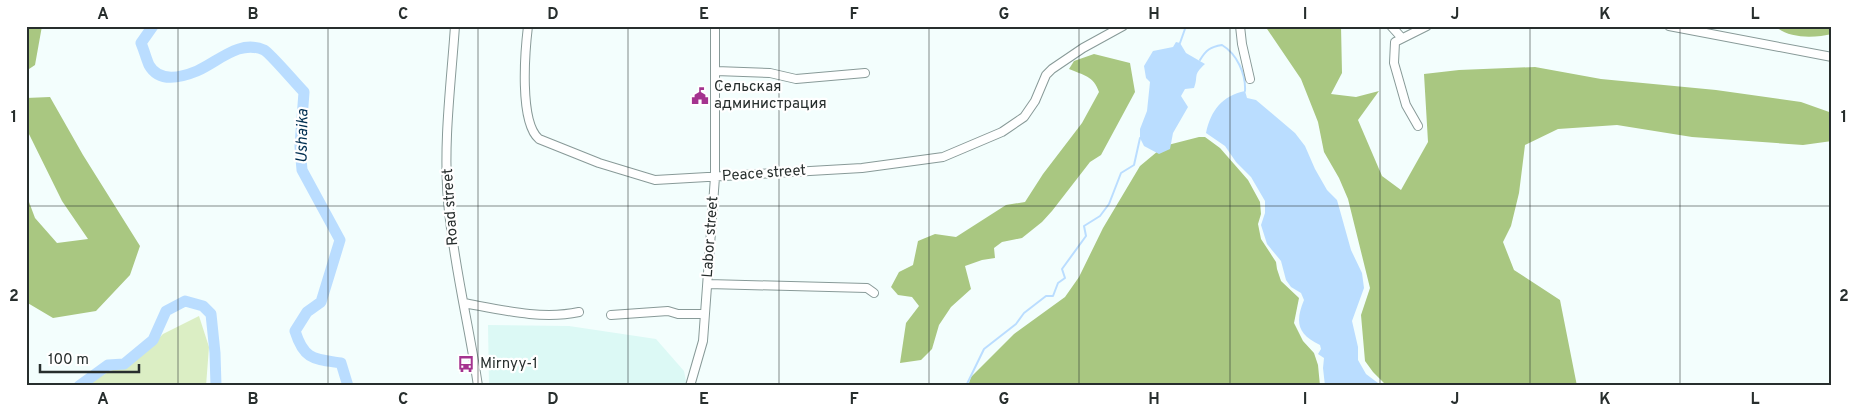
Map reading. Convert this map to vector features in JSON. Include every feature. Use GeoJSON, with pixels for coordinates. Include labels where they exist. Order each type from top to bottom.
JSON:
{"type":"FeatureCollection","features":[{"type":"Feature","properties":{"kind":"street","name":"Road street"},"geometry":{"type":"LineString","coordinates":[[455,26],[447,132],[448,200],[451,234],[478,386]]}},
{"type":"Feature","properties":{"kind":"street","name":"Peace street"},"geometry":{"type":"LineString","coordinates":[[528,26],[524,57],[528,121],[532,132],[539,139],[599,163],[655,180],[862,168],[943,157],[1002,132],[1024,117],[1035,101],[1046,75],[1052,69],[1070,56],[1122,26]]}},
{"type":"Feature","properties":{"kind":"street","name":"Labor street"},"geometry":{"type":"LineString","coordinates":[[690,386],[703,341],[708,284],[715,177],[715,26]]}},
{"type":"Feature","properties":{"kind":"street"},"geometry":{"type":"LineString","coordinates":[[1240,26],[1250,79]]}},
{"type":"Feature","properties":{"kind":"street"},"geometry":{"type":"LineString","coordinates":[[1391,26],[1401,37]]}},
{"type":"Feature","properties":{"kind":"street"},"geometry":{"type":"LineString","coordinates":[[1418,126],[1406,105],[1394,62],[1395,42],[1401,37],[1427,26]]}},
{"type":"Feature","properties":{"kind":"street"},"geometry":{"type":"LineString","coordinates":[[1669,26],[1832,56]]}},
{"type":"Feature","properties":{"kind":"street"},"geometry":{"type":"LineString","coordinates":[[716,71],[770,73],[796,79],[865,74]]}},
{"type":"Feature","properties":{"kind":"street"},"geometry":{"type":"LineString","coordinates":[[708,284],[867,288],[874,293]]}},
{"type":"Feature","properties":{"kind":"street"},"geometry":{"type":"LineString","coordinates":[[464,303],[541,314],[556,315],[579,312]]}},
{"type":"Feature","properties":{"kind":"street"},"geometry":{"type":"LineString","coordinates":[[611,315],[668,311],[678,314],[705,314]]}},
{"type":"Feature","properties":{"kind":"shaded area"},"geometry":{"type":"Polygon","coordinates":[[[488,325],[569,326],[656,339],[684,371],[687,386],[489,386],[488,325]]]}},
{"type":"Feature","properties":{"kind":"green space"},"geometry":{"type":"Polygon","coordinates":[[[26,26],[42,26],[35,65],[26,71],[26,26]]]}},
{"type":"Feature","properties":{"kind":"green space"},"geometry":{"type":"Polygon","coordinates":[[[1265,26],[1341,26],[1342,73],[1331,94],[1356,97],[1379,91],[1358,120],[1382,176],[1401,190],[1428,142],[1424,74],[1459,70],[1535,67],[1601,79],[1716,90],[1801,102],[1832,113],[1832,141],[1803,145],[1692,137],[1617,125],[1558,129],[1525,145],[1519,193],[1511,226],[1503,242],[1514,270],[1560,300],[1577,386],[1387,386],[1365,361],[1361,315],[1370,288],[1348,199],[1339,178],[1324,152],[1318,122],[1301,79],[1265,26]]]}},
{"type":"Feature","properties":{"kind":"green space"},"geometry":{"type":"Polygon","coordinates":[[[1775,26],[1832,26],[1832,34],[1810,37],[1794,35],[1775,26]]]}},
{"type":"Feature","properties":{"kind":"green space"},"geometry":{"type":"Polygon","coordinates":[[[1094,54],[1130,63],[1135,92],[1101,155],[1090,162],[1042,222],[1022,238],[1002,242],[994,248],[995,258],[965,266],[971,289],[951,307],[939,325],[932,349],[921,360],[900,363],[906,323],[919,306],[912,297],[898,295],[891,287],[899,272],[913,265],[918,241],[935,234],[956,237],[1006,205],[1025,202],[1043,174],[1082,123],[1099,92],[1091,79],[1069,69],[1074,61],[1094,54]]]}},
{"type":"Feature","properties":{"kind":"green space"},"geometry":{"type":"Polygon","coordinates":[[[50,97],[83,155],[140,246],[130,275],[96,311],[53,318],[26,302],[26,194],[35,218],[57,243],[88,239],[62,201],[26,128],[26,98],[50,97]]]}},
{"type":"Feature","properties":{"kind":"green space"},"geometry":{"type":"Polygon","coordinates":[[[1205,137],[1220,148],[1248,180],[1260,202],[1261,214],[1258,224],[1261,239],[1276,262],[1281,281],[1299,298],[1294,323],[1303,341],[1314,353],[1318,365],[1320,386],[968,386],[971,377],[1014,334],[1065,297],[1079,277],[1103,228],[1140,166],[1164,146],[1205,137]]]}},
{"type":"Feature","properties":{"kind":"green space"},"geometry":{"type":"Polygon","coordinates":[[[199,316],[209,347],[206,386],[87,386],[97,378],[141,356],[163,334],[199,316]]]}},
{"type":"Feature","properties":{"kind":"water"},"geometry":{"type":"Polygon","coordinates":[[[1176,42],[1180,43],[1186,53],[1205,64],[1197,73],[1194,88],[1185,89],[1181,96],[1188,107],[1173,133],[1170,149],[1159,154],[1144,146],[1140,138],[1140,129],[1147,111],[1150,82],[1146,78],[1144,66],[1153,51],[1173,47],[1176,42]]]}},
{"type":"Feature","properties":{"kind":"water"},"geometry":{"type":"Polygon","coordinates":[[[1245,91],[1247,98],[1256,100],[1295,133],[1305,146],[1327,190],[1337,200],[1351,250],[1362,273],[1364,288],[1352,321],[1358,347],[1358,360],[1366,374],[1382,386],[1325,386],[1324,358],[1318,354],[1321,349],[1320,345],[1302,332],[1300,327],[1299,315],[1304,300],[1301,293],[1291,287],[1286,280],[1281,261],[1267,244],[1261,225],[1265,213],[1265,201],[1251,177],[1236,162],[1225,146],[1206,133],[1211,117],[1219,105],[1230,96],[1245,91]]]}},
{"type":"Feature","properties":{"kind":"waterway","name":"Ushaika"},"geometry":{"type":"LineString","coordinates":[[153,26],[141,43],[149,65],[158,75],[164,77],[184,76],[205,67],[237,49],[255,47],[267,52],[304,92],[300,146],[302,170],[340,240],[321,302],[307,312],[295,331],[298,341],[306,353],[317,359],[341,363],[348,386]]}},
{"type":"Feature","properties":{"kind":"waterway"},"geometry":{"type":"LineString","coordinates":[[1180,43],[1186,26]]}},
{"type":"Feature","properties":{"kind":"waterway"},"geometry":{"type":"LineString","coordinates":[[1200,60],[1209,50],[1222,45],[1240,65],[1245,91]]}},
{"type":"Feature","properties":{"kind":"waterway"},"geometry":{"type":"LineString","coordinates":[[966,386],[984,349],[1016,324],[1024,313],[1046,296],[1053,296],[1058,283],[1065,278],[1062,269],[1086,236],[1084,226],[1100,216],[1109,204],[1121,173],[1134,165],[1140,138]]}},
{"type":"Feature","properties":{"kind":"waterway","name":"Ushaika"},"geometry":{"type":"LineString","coordinates":[[79,386],[108,365],[124,364],[153,340],[166,311],[185,301],[203,306],[211,314],[216,386]]}},
{"type":"Feature","properties":{"kind":"place","name":"Сельская администрация"},"geometry":{"type":"Point","coordinates":[700,96]}},
{"type":"Feature","properties":{"kind":"place","name":"Mirnyy-1"},"geometry":{"type":"Point","coordinates":[466,364]}}]}
